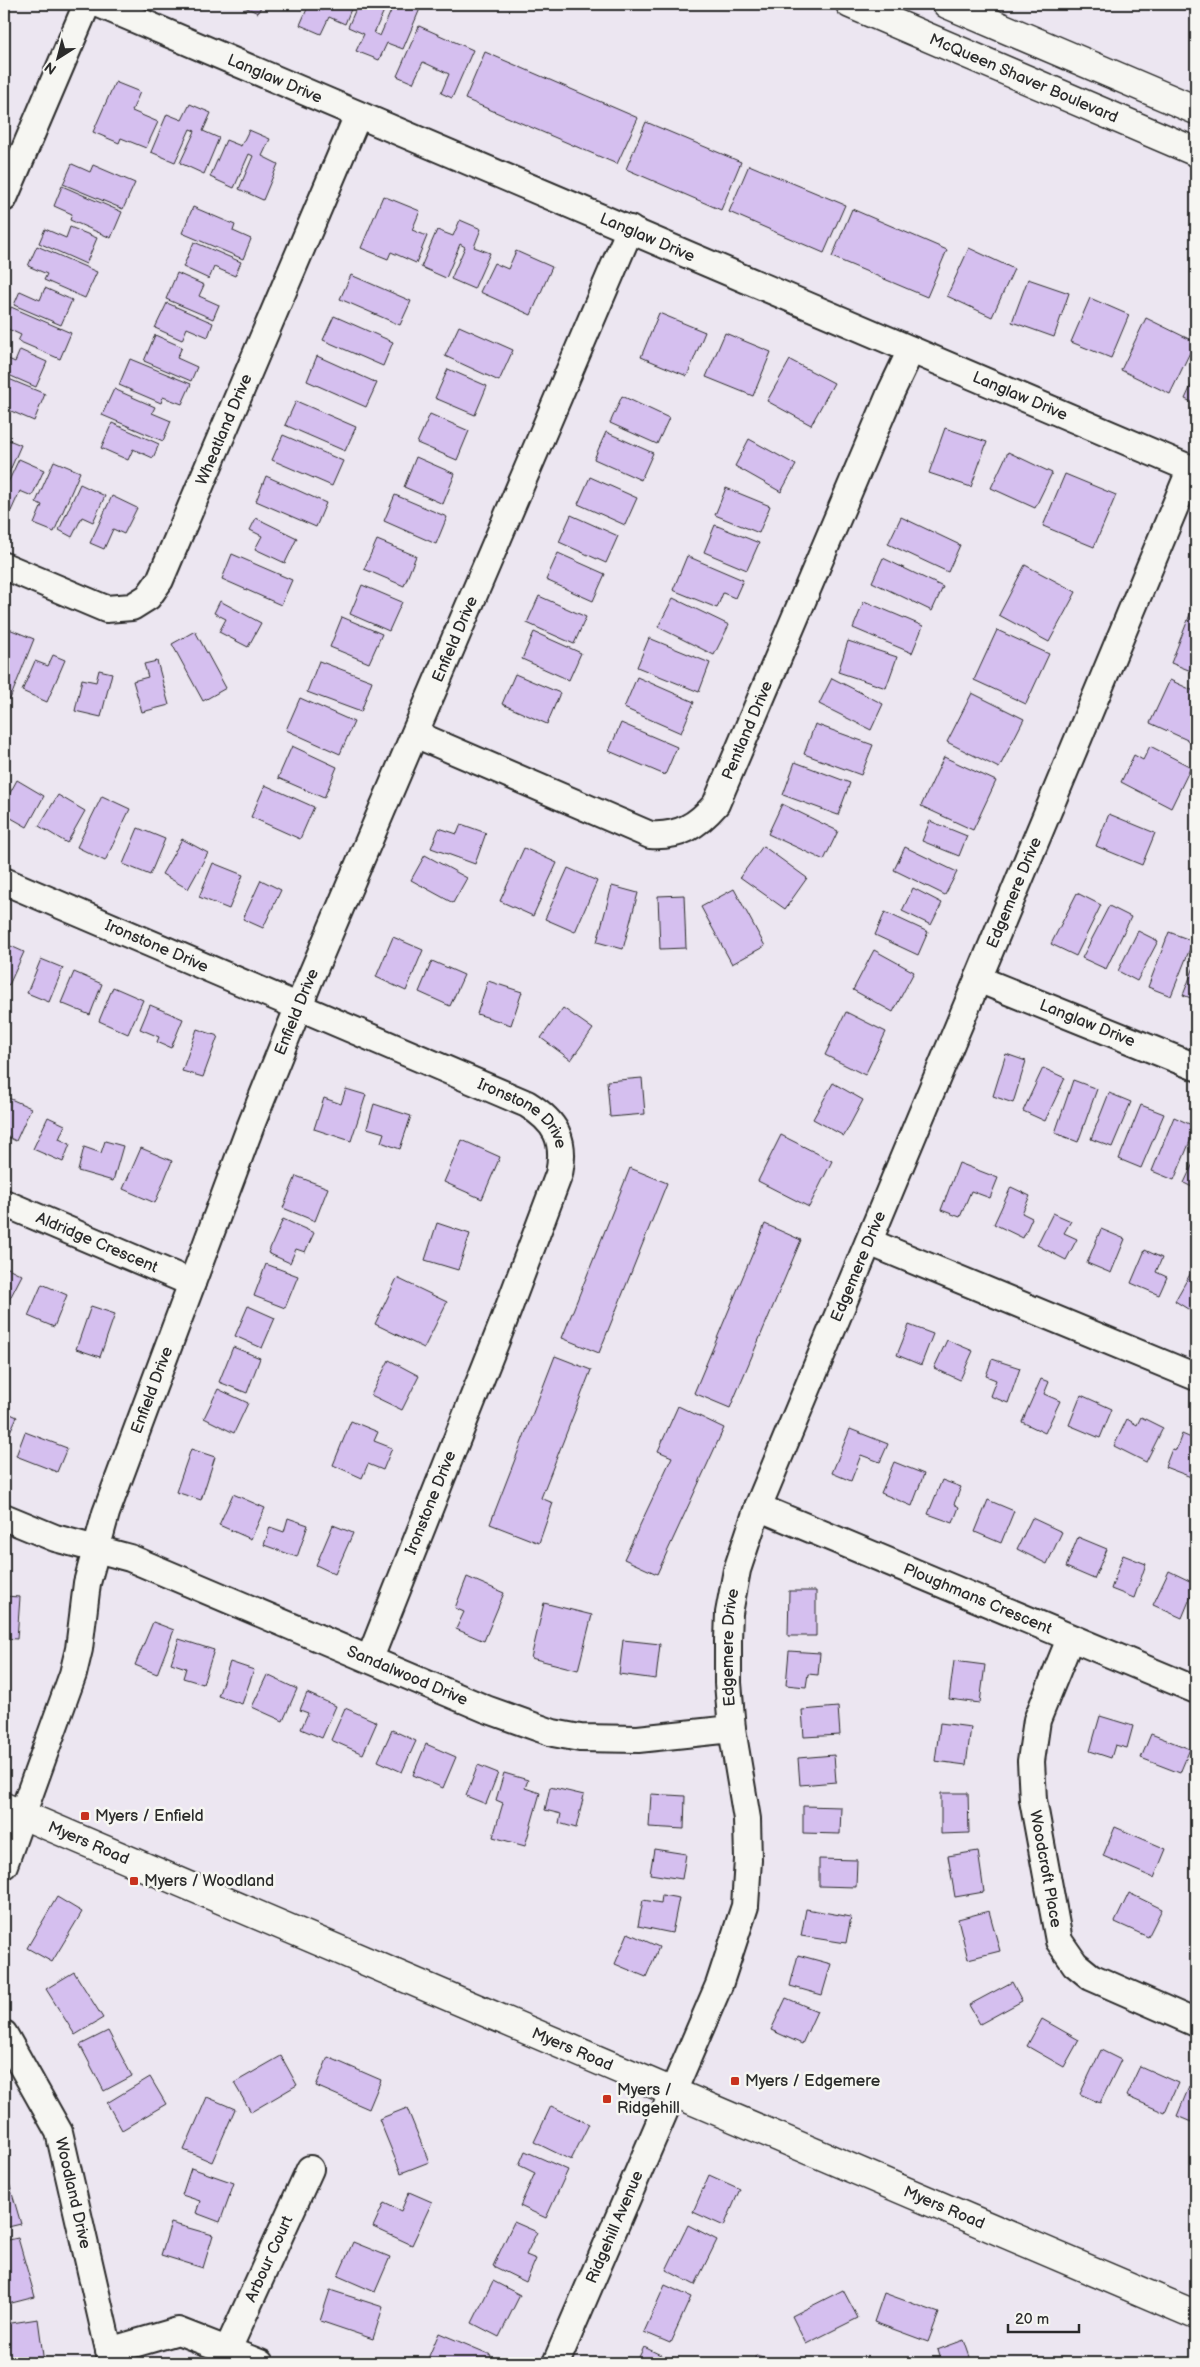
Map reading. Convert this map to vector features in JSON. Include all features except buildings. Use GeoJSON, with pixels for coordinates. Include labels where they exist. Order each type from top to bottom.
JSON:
{"type":"FeatureCollection","features":[{"type":"Feature","properties":{"kind":"main road","name":"McQueen Shaver Boulevard"},"geometry":{"type":"LineString","coordinates":[[850,4],[1196,152]]}},
{"type":"Feature","properties":{"kind":"main road"},"geometry":{"type":"LineString","coordinates":[[947,4],[1196,110]]}},
{"type":"Feature","properties":{"kind":"main road","name":"Myers Road"},"geometry":{"type":"LineString","coordinates":[[13,1811],[1196,2315]]}},
{"type":"Feature","properties":{"kind":"street"},"geometry":{"type":"LineString","coordinates":[[4,198],[87,4]]}},
{"type":"Feature","properties":{"kind":"street","name":"Langlaw Drive"},"geometry":{"type":"LineString","coordinates":[[99,4],[1194,470]]}},
{"type":"Feature","properties":{"kind":"street","name":"Wheatland Drive"},"geometry":{"type":"LineString","coordinates":[[4,566],[106,609],[132,607],[148,597],[164,571],[358,115]]}},
{"type":"Feature","properties":{"kind":"street","name":"Enfield Drive"},"geometry":{"type":"LineString","coordinates":[[13,1811],[74,1674],[87,1583],[106,1513],[298,1007],[630,229]]}},
{"type":"Feature","properties":{"kind":"street","name":"Pentland Drive"},"geometry":{"type":"LineString","coordinates":[[415,734],[650,835],[672,835],[688,830],[703,819],[716,804],[891,392],[911,350]]}},
{"type":"Feature","properties":{"kind":"street","name":"Edgemere Drive"},"geometry":{"type":"LineString","coordinates":[[674,2092],[726,1967],[744,1906],[748,1860],[747,1819],[732,1729],[728,1683],[729,1613],[736,1570],[758,1507],[978,978],[1194,470]]}},
{"type":"Feature","properties":{"kind":"street","name":"Ironstone Drive"},"geometry":{"type":"LineString","coordinates":[[4,882],[526,1104],[543,1114],[554,1127],[561,1144],[562,1159],[555,1183],[501,1328],[370,1658]]}},
{"type":"Feature","properties":{"kind":"street","name":"Langlaw Drive"},"geometry":{"type":"LineString","coordinates":[[978,978],[1196,1067]]}},
{"type":"Feature","properties":{"kind":"street","name":"Aldridge Crescent"},"geometry":{"type":"LineString","coordinates":[[4,1203],[192,1283]]}},
{"type":"Feature","properties":{"kind":"street"},"geometry":{"type":"LineString","coordinates":[[869,1242],[1196,1378]]}},
{"type":"Feature","properties":{"kind":"street","name":"Ploughmans Crescent"},"geometry":{"type":"LineString","coordinates":[[758,1507],[1070,1639],[1196,1690]]}},
{"type":"Feature","properties":{"kind":"street"},"geometry":{"type":"LineString","coordinates":[[4,1517],[55,1538],[95,1549]]}},
{"type":"Feature","properties":{"kind":"street","name":"Sandalwood Drive"},"geometry":{"type":"LineString","coordinates":[[95,1549],[130,1558],[504,1716],[553,1732],[580,1738],[638,1738],[732,1729]]}},
{"type":"Feature","properties":{"kind":"street","name":"Woodcroft Place"},"geometry":{"type":"LineString","coordinates":[[1070,1639],[1037,1720],[1031,1761],[1033,1800],[1059,1942],[1075,1964],[1091,1977],[1196,2023]]}},
{"type":"Feature","properties":{"kind":"street"},"geometry":{"type":"LineString","coordinates":[[4,1865],[13,1811]]}},
{"type":"Feature","properties":{"kind":"street","name":"Woodland Drive"},"geometry":{"type":"LineString","coordinates":[[4,2034],[59,2132],[110,2357]]}},
{"type":"Feature","properties":{"kind":"street","name":"Ridgehill Avenue"},"geometry":{"type":"LineString","coordinates":[[556,2363],[674,2092]]}},
{"type":"Feature","properties":{"kind":"street","name":"Arbour Court"},"geometry":{"type":"LineString","coordinates":[[228,2350],[310,2169]]}},
{"type":"Feature","properties":{"kind":"street"},"geometry":{"type":"LineString","coordinates":[[110,2357],[178,2330],[260,2363]]}},
{"type":"Feature","properties":{"kind":"place","name":"Myers / Enfield"},"geometry":{"type":"Point","coordinates":[85,1816]}},
{"type":"Feature","properties":{"kind":"place","name":"Myers / Woodland"},"geometry":{"type":"Point","coordinates":[134,1881]}},
{"type":"Feature","properties":{"kind":"place","name":"Myers / Edgemere"},"geometry":{"type":"Point","coordinates":[735,2081]}},
{"type":"Feature","properties":{"kind":"place","name":"Myers / Ridgehill"},"geometry":{"type":"Point","coordinates":[607,2099]}}]}
